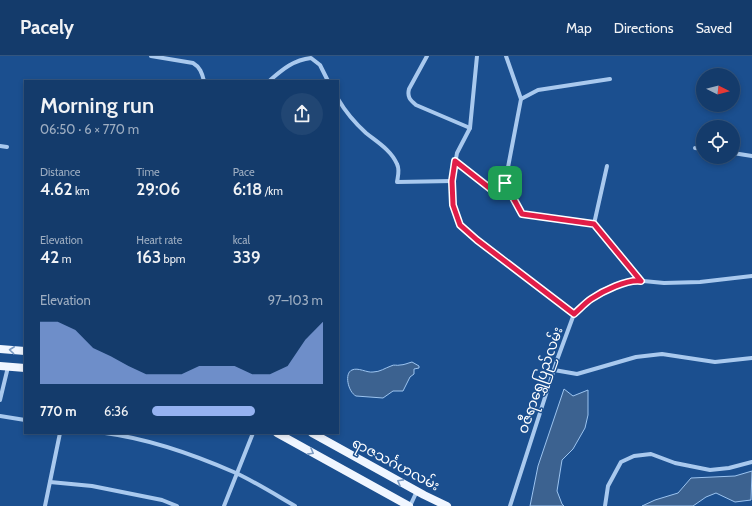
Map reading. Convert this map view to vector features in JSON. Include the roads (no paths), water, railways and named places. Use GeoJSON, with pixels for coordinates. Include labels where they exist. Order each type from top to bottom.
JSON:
{"type":"FeatureCollection","features":[{"type":"Feature","properties":{"kind":"main road"},"geometry":{"type":"LineString","coordinates":[[0,349],[24,351]]}},
{"type":"Feature","properties":{"kind":"main road"},"geometry":{"type":"LineString","coordinates":[[4,366],[24,368]]}},
{"type":"Feature","properties":{"kind":"main road"},"geometry":{"type":"LineString","coordinates":[[279,434],[410,506]]}},
{"type":"Feature","properties":{"kind":"main road","name":"ရာဇသင်္ဂဟလမ်း"},"geometry":{"type":"LineString","coordinates":[[314,434],[447,506]]}},
{"type":"Feature","properties":{"kind":"street"},"geometry":{"type":"LineString","coordinates":[[151,56],[192,63],[202,72],[204,80]]}},
{"type":"Feature","properties":{"kind":"street"},"geometry":{"type":"LineString","coordinates":[[427,56],[409,89],[409,100],[416,105],[470,128]]}},
{"type":"Feature","properties":{"kind":"street","name":"ဝဇီရာရွှေပြည်လမ်း"},"geometry":{"type":"LineString","coordinates":[[477,56],[470,128],[457,153],[452,181],[453,205],[460,225],[477,240],[574,314],[554,370],[510,506]]}},
{"type":"Feature","properties":{"kind":"street"},"geometry":{"type":"LineString","coordinates":[[506,56],[521,99],[505,183],[522,214],[594,224],[641,281]]}},
{"type":"Feature","properties":{"kind":"street"},"geometry":{"type":"LineString","coordinates":[[270,80],[292,63],[302,59],[311,58],[320,65],[328,80]]}},
{"type":"Feature","properties":{"kind":"street"},"geometry":{"type":"LineString","coordinates":[[521,99],[538,90],[610,79]]}},
{"type":"Feature","properties":{"kind":"street"},"geometry":{"type":"LineString","coordinates":[[339,100],[354,121],[366,133],[382,145],[392,156],[399,171],[397,182],[452,181]]}},
{"type":"Feature","properties":{"kind":"street"},"geometry":{"type":"LineString","coordinates":[[0,146],[7,147]]}},
{"type":"Feature","properties":{"kind":"street"},"geometry":{"type":"LineString","coordinates":[[740,154],[752,156]]}},
{"type":"Feature","properties":{"kind":"street"},"geometry":{"type":"LineString","coordinates":[[455,161],[492,190],[505,183]]}},
{"type":"Feature","properties":{"kind":"street"},"geometry":{"type":"LineString","coordinates":[[594,224],[608,166]]}},
{"type":"Feature","properties":{"kind":"street"},"geometry":{"type":"LineString","coordinates":[[574,314],[591,299],[612,288],[633,280],[664,283],[700,282],[752,276]]}},
{"type":"Feature","properties":{"kind":"street"},"geometry":{"type":"LineString","coordinates":[[554,370],[577,374],[636,358],[662,354],[715,362],[752,358]]}},
{"type":"Feature","properties":{"kind":"street"},"geometry":{"type":"LineString","coordinates":[[0,400],[4,366]]}},
{"type":"Feature","properties":{"kind":"street"},"geometry":{"type":"LineString","coordinates":[[0,416],[24,420]]}},
{"type":"Feature","properties":{"kind":"street"},"geometry":{"type":"LineString","coordinates":[[45,506],[60,434]]}},
{"type":"Feature","properties":{"kind":"street"},"geometry":{"type":"LineString","coordinates":[[113,434],[187,453],[237,474],[295,506]]}},
{"type":"Feature","properties":{"kind":"street"},"geometry":{"type":"LineString","coordinates":[[224,506],[253,434]]}},
{"type":"Feature","properties":{"kind":"street"},"geometry":{"type":"LineString","coordinates":[[605,506],[608,486],[621,462],[634,456],[651,454],[674,463],[710,470],[729,468],[752,462]]}},
{"type":"Feature","properties":{"kind":"street"},"geometry":{"type":"LineString","coordinates":[[50,482],[92,486],[162,500],[177,506]]}},
{"type":"Feature","properties":{"kind":"street"},"geometry":{"type":"LineString","coordinates":[[410,506],[417,491]]}},
{"type":"Feature","properties":{"kind":"water"},"geometry":{"type":"Polygon","coordinates":[[[412,362],[419,366],[419,368],[414,369],[414,374],[410,377],[403,391],[393,391],[383,398],[356,396],[349,387],[348,375],[354,369],[376,372],[392,365],[403,365],[412,362]]]}},
{"type":"Feature","properties":{"kind":"water"},"geometry":{"type":"Polygon","coordinates":[[[564,389],[573,396],[588,390],[588,415],[585,428],[573,449],[562,460],[557,491],[564,506],[530,506],[538,466],[564,389]]]}},
{"type":"Feature","properties":{"kind":"water"},"geometry":{"type":"Polygon","coordinates":[[[752,471],[751,500],[735,502],[716,493],[706,497],[693,506],[642,506],[655,500],[678,493],[691,478],[735,476],[752,471]]]}}]}
